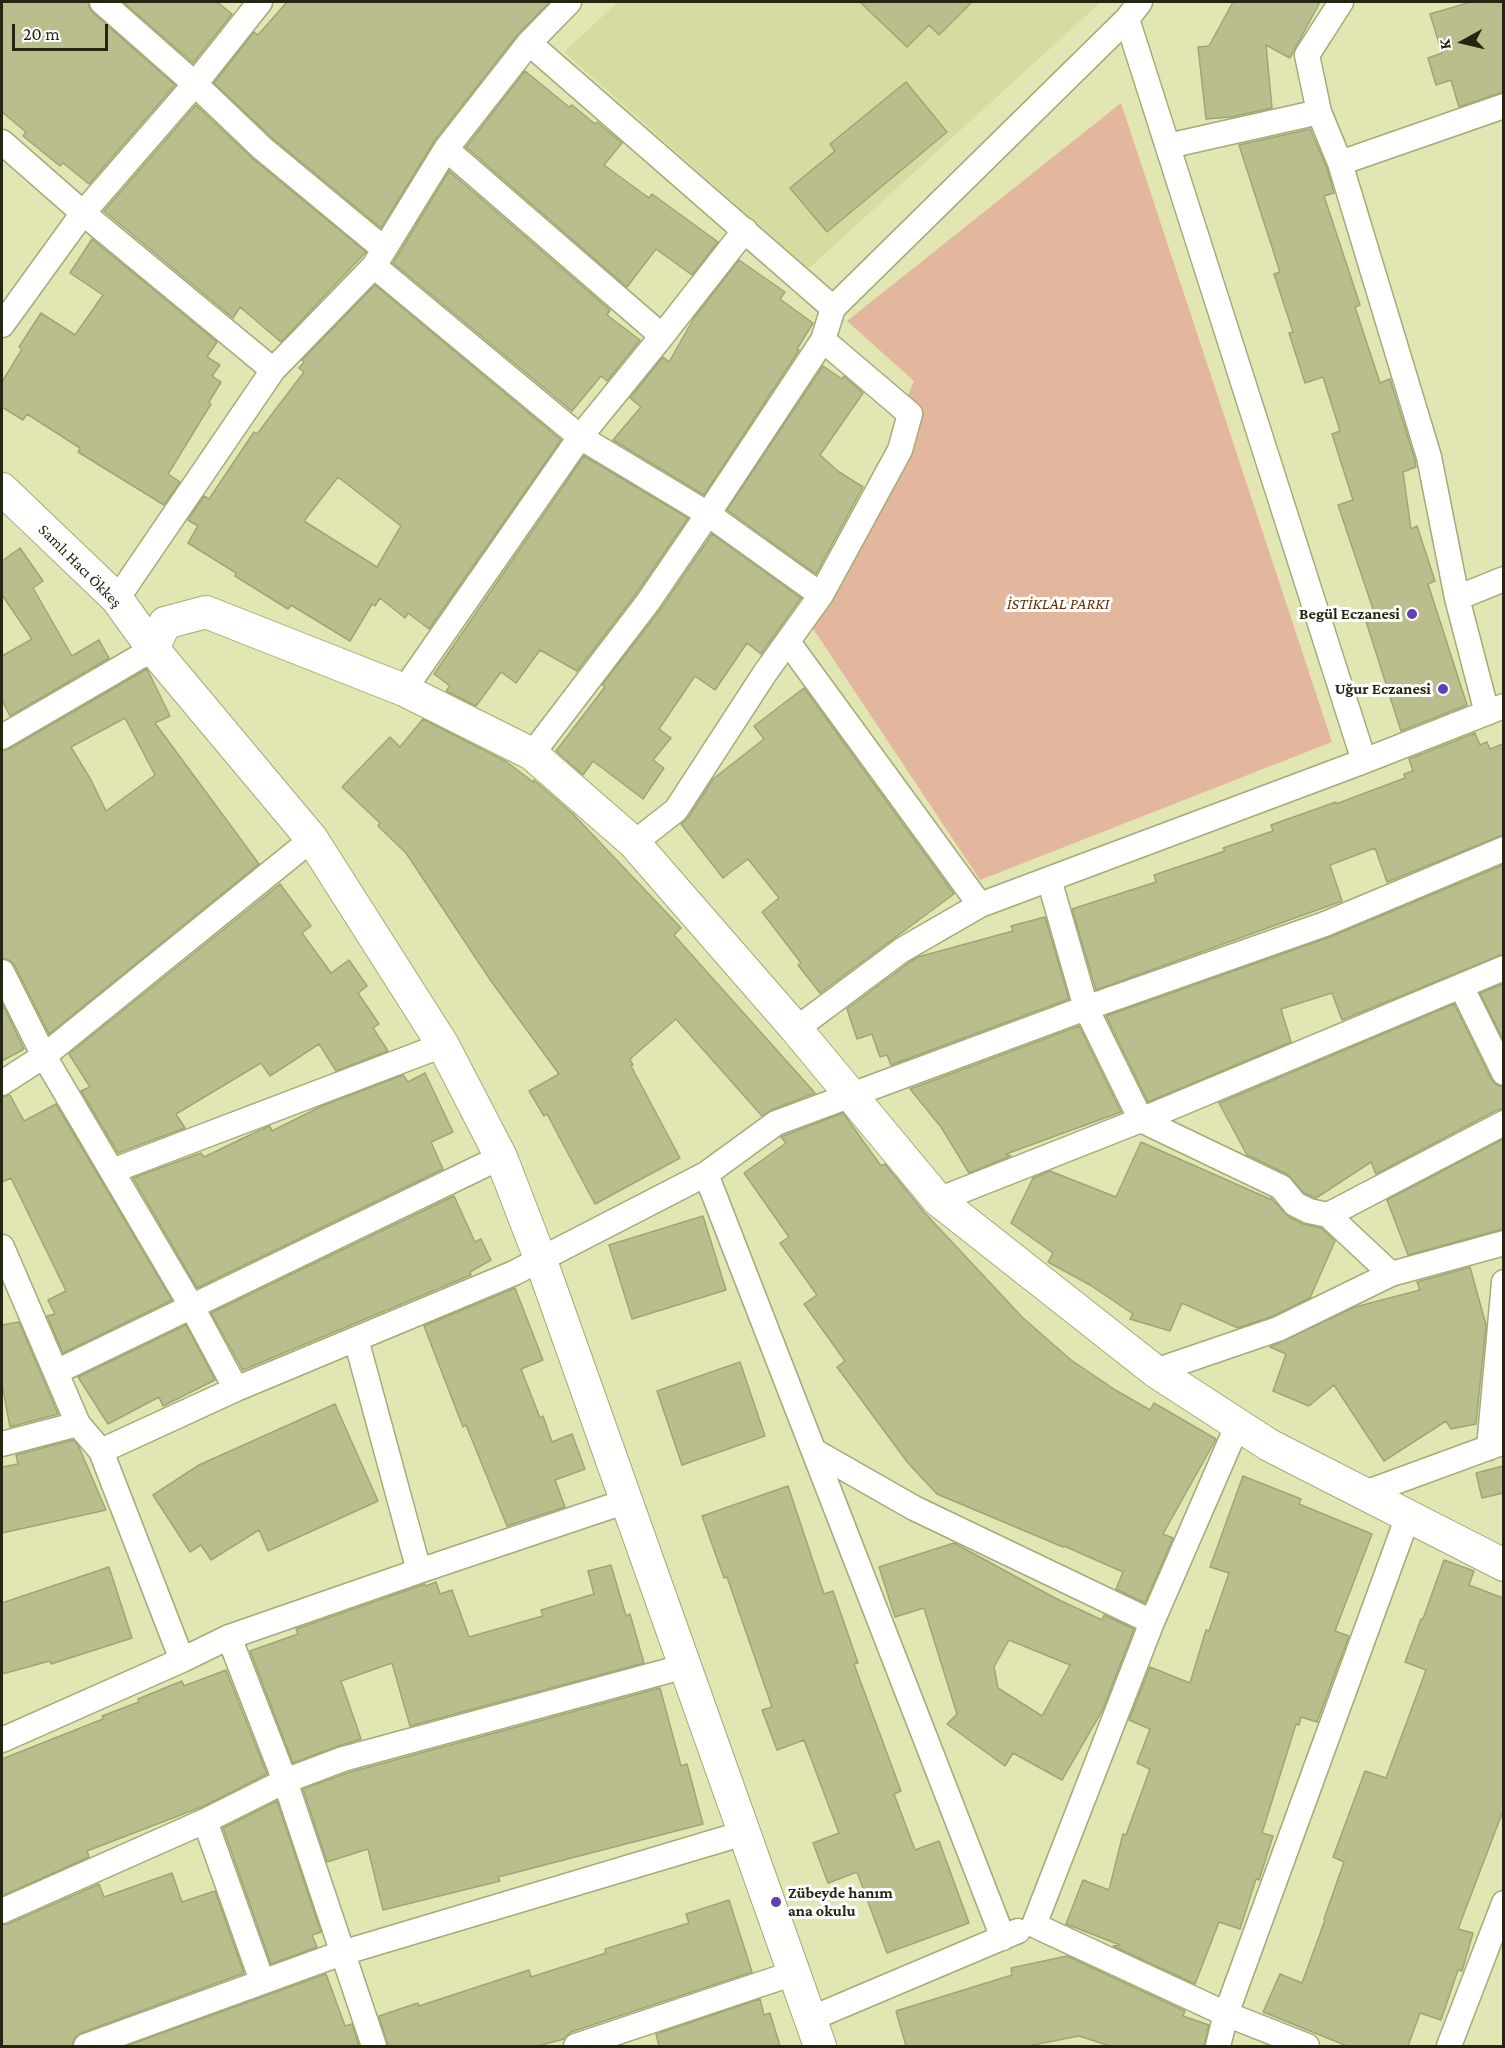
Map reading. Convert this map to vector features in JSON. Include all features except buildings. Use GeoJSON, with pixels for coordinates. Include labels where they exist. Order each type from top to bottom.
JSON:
{"type":"FeatureCollection","features":[{"type":"Feature","properties":{"kind":"street"},"geometry":{"type":"LineString","coordinates":[[102,2],[195,84],[379,257],[580,437],[708,514],[821,595]]}},
{"type":"Feature","properties":{"kind":"street"},"geometry":{"type":"LineString","coordinates":[[2,325],[83,213],[195,84],[260,2]]}},
{"type":"Feature","properties":{"kind":"street"},"geometry":{"type":"LineString","coordinates":[[117,599],[273,370],[379,257],[446,149],[529,44],[569,2]]}},
{"type":"Feature","properties":{"kind":"street"},"geometry":{"type":"LineString","coordinates":[[796,1029],[902,950],[980,905],[1495,710],[1456,598],[1429,457],[1340,163],[1319,112],[1307,55],[1341,2]]}},
{"type":"Feature","properties":{"kind":"street"},"geometry":{"type":"LineString","coordinates":[[1133,10],[1168,146],[1364,761]]}},
{"type":"Feature","properties":{"kind":"street"},"geometry":{"type":"LineString","coordinates":[[532,754],[648,602],[708,514],[823,340],[833,308],[1133,10]]}},
{"type":"Feature","properties":{"kind":"street"},"geometry":{"type":"LineString","coordinates":[[529,44],[833,308]]}},
{"type":"Feature","properties":{"kind":"street"},"geometry":{"type":"LineString","coordinates":[[1340,163],[1503,106]]}},
{"type":"Feature","properties":{"kind":"street"},"geometry":{"type":"LineString","coordinates":[[1168,146],[1319,112]]}},
{"type":"Feature","properties":{"kind":"street"},"geometry":{"type":"LineString","coordinates":[[2,142],[83,213],[273,370]]}},
{"type":"Feature","properties":{"kind":"street"},"geometry":{"type":"LineString","coordinates":[[446,149],[662,336]]}},
{"type":"Feature","properties":{"kind":"street"},"geometry":{"type":"LineString","coordinates":[[404,690],[580,437],[745,230]]}},
{"type":"Feature","properties":{"kind":"street"},"geometry":{"type":"LineString","coordinates":[[634,843],[676,810],[821,595],[900,450],[910,414],[823,340]]}},
{"type":"Feature","properties":{"kind":"street","name":"Samlı Hacı Ökkeş"},"geometry":{"type":"LineString","coordinates":[[2,489],[117,599],[153,649],[312,839],[442,1045],[501,1157],[540,1258],[815,2033]]}},
{"type":"Feature","properties":{"kind":"street"},"geometry":{"type":"LineString","coordinates":[[1456,598],[1503,579]]}},
{"type":"Feature","properties":{"kind":"street"},"geometry":{"type":"LineString","coordinates":[[2,738],[153,649],[165,623],[206,612],[404,690],[532,754],[634,843],[796,1029],[938,1200],[1155,1371],[1269,1444],[1503,1565]]}},
{"type":"Feature","properties":{"kind":"street"},"geometry":{"type":"LineString","coordinates":[[788,642],[980,905]]}},
{"type":"Feature","properties":{"kind":"street"},"geometry":{"type":"LineString","coordinates":[[2,1083],[44,1056],[312,839]]}},
{"type":"Feature","properties":{"kind":"street"},"geometry":{"type":"LineString","coordinates":[[101,1451],[236,1389],[514,1273],[706,1174],[776,1123],[1086,1008],[1325,924],[1503,849]]}},
{"type":"Feature","properties":{"kind":"street"},"geometry":{"type":"LineString","coordinates":[[1048,879],[1086,1008],[1141,1120],[1281,1187],[1295,1204],[1310,1211],[1328,1215],[1391,1274]]}},
{"type":"Feature","properties":{"kind":"street"},"geometry":{"type":"LineString","coordinates":[[938,1200],[1141,1120],[1503,968]]}},
{"type":"Feature","properties":{"kind":"street"},"geometry":{"type":"LineString","coordinates":[[2,972],[44,1056],[192,1307],[236,1389]]}},
{"type":"Feature","properties":{"kind":"street"},"geometry":{"type":"LineString","coordinates":[[1461,986],[1503,1073]]}},
{"type":"Feature","properties":{"kind":"street"},"geometry":{"type":"LineString","coordinates":[[112,1171],[442,1045]]}},
{"type":"Feature","properties":{"kind":"street"},"geometry":{"type":"LineString","coordinates":[[1328,1215],[1503,1123]]}},
{"type":"Feature","properties":{"kind":"street"},"geometry":{"type":"LineString","coordinates":[[56,1372],[501,1157]]}},
{"type":"Feature","properties":{"kind":"street"},"geometry":{"type":"LineString","coordinates":[[706,1174],[1003,1938]]}},
{"type":"Feature","properties":{"kind":"street"},"geometry":{"type":"LineString","coordinates":[[1155,1371],[1278,1329],[1391,1274],[1503,1243]]}},
{"type":"Feature","properties":{"kind":"street"},"geometry":{"type":"LineString","coordinates":[[2,1246],[9,1287],[56,1372],[78,1424],[101,1451],[182,1660]]}},
{"type":"Feature","properties":{"kind":"street"},"geometry":{"type":"LineString","coordinates":[[1365,1493],[1496,1445],[1503,1282]]}},
{"type":"Feature","properties":{"kind":"street"},"geometry":{"type":"LineString","coordinates":[[356,1339],[419,1570]]}},
{"type":"Feature","properties":{"kind":"street"},"geometry":{"type":"LineString","coordinates":[[2,1444],[78,1424]]}},
{"type":"Feature","properties":{"kind":"street"},"geometry":{"type":"LineString","coordinates":[[815,2033],[1034,1924],[1152,1622],[1239,1424]]}},
{"type":"Feature","properties":{"kind":"street"},"geometry":{"type":"LineString","coordinates":[[814,1451],[914,1508],[1152,1622]]}},
{"type":"Feature","properties":{"kind":"street"},"geometry":{"type":"LineString","coordinates":[[2,1740],[182,1660],[229,1636],[627,1501]]}},
{"type":"Feature","properties":{"kind":"street"},"geometry":{"type":"LineString","coordinates":[[1218,2046],[1226,2014],[1408,1516]]}},
{"type":"Feature","properties":{"kind":"street"},"geometry":{"type":"LineString","coordinates":[[229,1636],[285,1780],[374,2046]]}},
{"type":"Feature","properties":{"kind":"street"},"geometry":{"type":"LineString","coordinates":[[2,1911],[205,1821],[285,1780],[343,1759],[686,1666]]}},
{"type":"Feature","properties":{"kind":"street"},"geometry":{"type":"LineString","coordinates":[[205,1821],[262,1981]]}},
{"type":"Feature","properties":{"kind":"street"},"geometry":{"type":"LineString","coordinates":[[86,2046],[342,1953],[744,1833]]}},
{"type":"Feature","properties":{"kind":"street"},"geometry":{"type":"LineString","coordinates":[[1449,2046],[1503,1903]]}},
{"type":"Feature","properties":{"kind":"street"},"geometry":{"type":"LineString","coordinates":[[1034,1924],[1226,2014],[1307,2046]]}},
{"type":"Feature","properties":{"kind":"street"},"geometry":{"type":"LineString","coordinates":[[576,2046],[794,1973]]}},
{"type":"Feature","properties":{"kind":"shaded area"},"geometry":{"type":"Polygon","coordinates":[[[618,2],[1101,2],[808,269],[564,52],[618,2]]]}},
{"type":"Feature","properties":{"kind":"green space","name":"İSTİKLAL PARKI"},"geometry":{"type":"Polygon","coordinates":[[[1121,103],[1332,742],[980,880],[812,627],[914,381],[847,321],[1121,103]]]}},
{"type":"Feature","properties":{"kind":"place","name":"Begül Eczanesi"},"geometry":{"type":"Point","coordinates":[1412,614]}},
{"type":"Feature","properties":{"kind":"place","name":"Uğur Eczanesi"},"geometry":{"type":"Point","coordinates":[1443,689]}},
{"type":"Feature","properties":{"kind":"place","name":"Zübeyde hanım ana okulu"},"geometry":{"type":"Point","coordinates":[776,1902]}}]}
